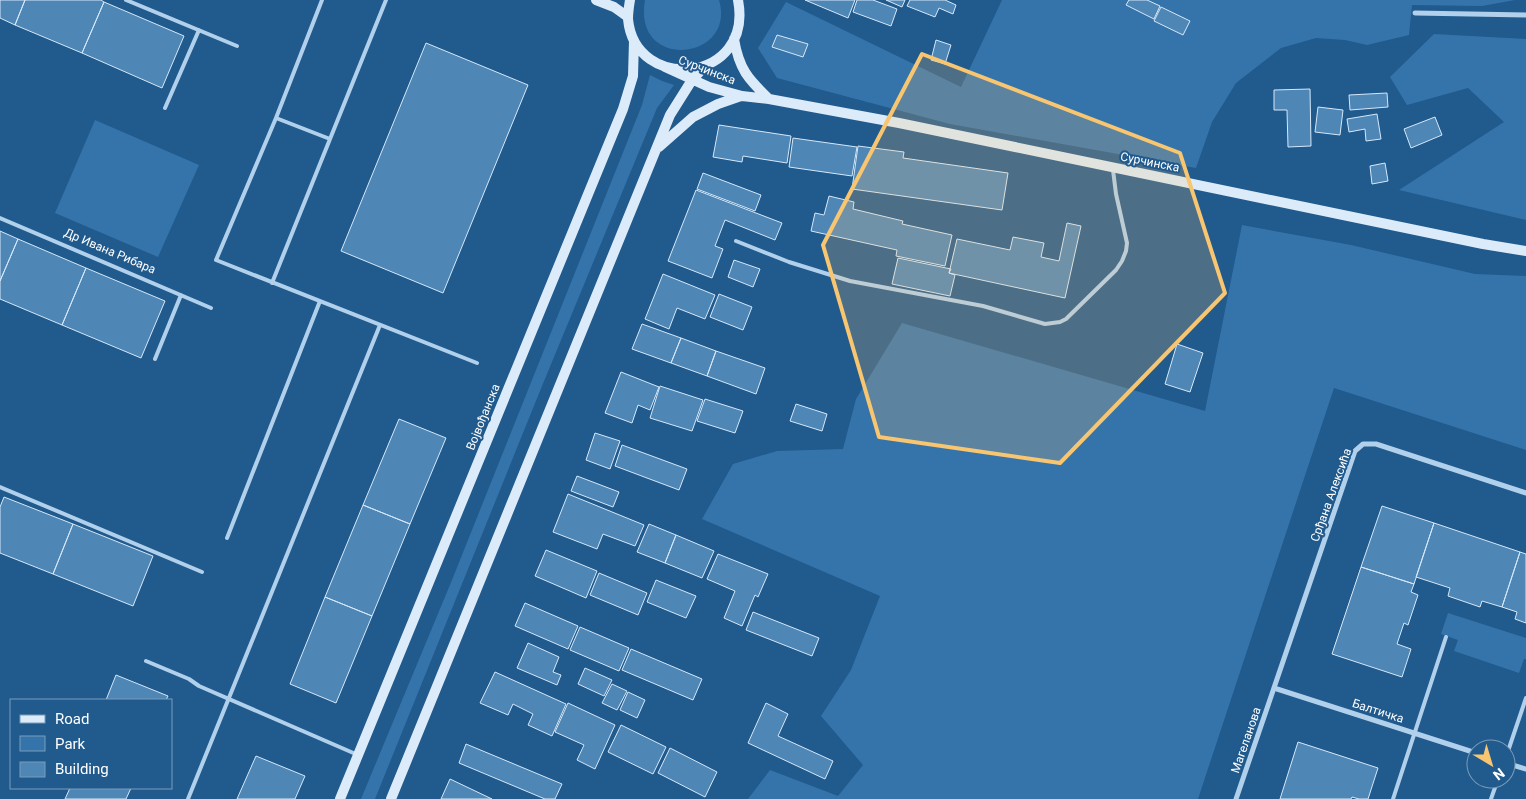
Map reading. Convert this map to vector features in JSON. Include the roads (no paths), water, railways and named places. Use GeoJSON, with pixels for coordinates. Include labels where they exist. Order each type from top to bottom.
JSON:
{"type":"FeatureCollection","features":[{"type":"Feature","properties":{"kind":"main road"},"geometry":{"type":"LineString","coordinates":[[596,0],[628,17]]}},
{"type":"Feature","properties":{"kind":"main road"},"geometry":{"type":"LineString","coordinates":[[630,0],[628,17],[634,41]]}},
{"type":"Feature","properties":{"kind":"main road"},"geometry":{"type":"LineString","coordinates":[[391,799],[553,405],[655,150],[673,110],[692,80],[705,66],[720,57],[734,39],[740,20],[738,0]]}},
{"type":"Feature","properties":{"kind":"main road","name":"Сурчинска"},"geometry":{"type":"LineString","coordinates":[[734,39],[736,54],[741,68],[753,84],[769,99]]}},
{"type":"Feature","properties":{"kind":"main road","name":"Сурчинска"},"geometry":{"type":"LineString","coordinates":[[634,41],[654,62],[692,80],[742,96],[769,99],[898,123],[1483,244],[1526,251]]}},
{"type":"Feature","properties":{"kind":"main road","name":"Војвођанска"},"geometry":{"type":"LineString","coordinates":[[340,799],[623,109],[633,76],[634,41]]}},
{"type":"Feature","properties":{"kind":"main road"},"geometry":{"type":"LineString","coordinates":[[665,67],[685,71],[705,66]]}},
{"type":"Feature","properties":{"kind":"main road"},"geometry":{"type":"LineString","coordinates":[[655,150],[693,117],[718,104],[742,96]]}},
{"type":"Feature","properties":{"kind":"street"},"geometry":{"type":"LineString","coordinates":[[1415,12],[1526,15]]}},
{"type":"Feature","properties":{"kind":"street","name":"Срђана Алексића"},"geometry":{"type":"LineString","coordinates":[[1274,688],[1355,451],[1364,444],[1382,446],[1526,493]]}},
{"type":"Feature","properties":{"kind":"street","name":"Балтичка"},"geometry":{"type":"LineString","coordinates":[[1274,688],[1466,750]]}},
{"type":"Feature","properties":{"kind":"street","name":"Магеланова"},"geometry":{"type":"LineString","coordinates":[[1236,799],[1274,688]]}},
{"type":"Feature","properties":{"kind":"lane"},"geometry":{"type":"LineString","coordinates":[[126,0],[237,46]]}},
{"type":"Feature","properties":{"kind":"lane"},"geometry":{"type":"LineString","coordinates":[[322,0],[276,118],[216,260],[477,363]]}},
{"type":"Feature","properties":{"kind":"lane"},"geometry":{"type":"LineString","coordinates":[[272,283],[386,0]]}},
{"type":"Feature","properties":{"kind":"lane"},"geometry":{"type":"LineString","coordinates":[[165,108],[199,30]]}},
{"type":"Feature","properties":{"kind":"lane"},"geometry":{"type":"LineString","coordinates":[[276,118],[330,139]]}},
{"type":"Feature","properties":{"kind":"lane"},"geometry":{"type":"LineString","coordinates":[[736,242],[789,262],[862,284],[983,306],[1045,324],[1060,322],[1066,319],[1116,270],[1126,251],[1126,233],[1116,194],[1113,168]]}},
{"type":"Feature","properties":{"kind":"lane","name":"Др Ивана Рибара"},"geometry":{"type":"LineString","coordinates":[[0,218],[211,308]]}},
{"type":"Feature","properties":{"kind":"lane"},"geometry":{"type":"LineString","coordinates":[[155,359],[181,296]]}},
{"type":"Feature","properties":{"kind":"lane"},"geometry":{"type":"LineString","coordinates":[[227,538],[320,301]]}},
{"type":"Feature","properties":{"kind":"lane"},"geometry":{"type":"LineString","coordinates":[[188,799],[380,325]]}},
{"type":"Feature","properties":{"kind":"lane"},"geometry":{"type":"LineString","coordinates":[[0,487],[202,572]]}},
{"type":"Feature","properties":{"kind":"lane"},"geometry":{"type":"LineString","coordinates":[[1393,799],[1446,636]]}},
{"type":"Feature","properties":{"kind":"lane"},"geometry":{"type":"LineString","coordinates":[[146,660],[189,679],[198,686],[229,700],[358,755]]}},
{"type":"Feature","properties":{"kind":"lane"},"geometry":{"type":"LineString","coordinates":[[1512,739],[1526,698]]}}]}
